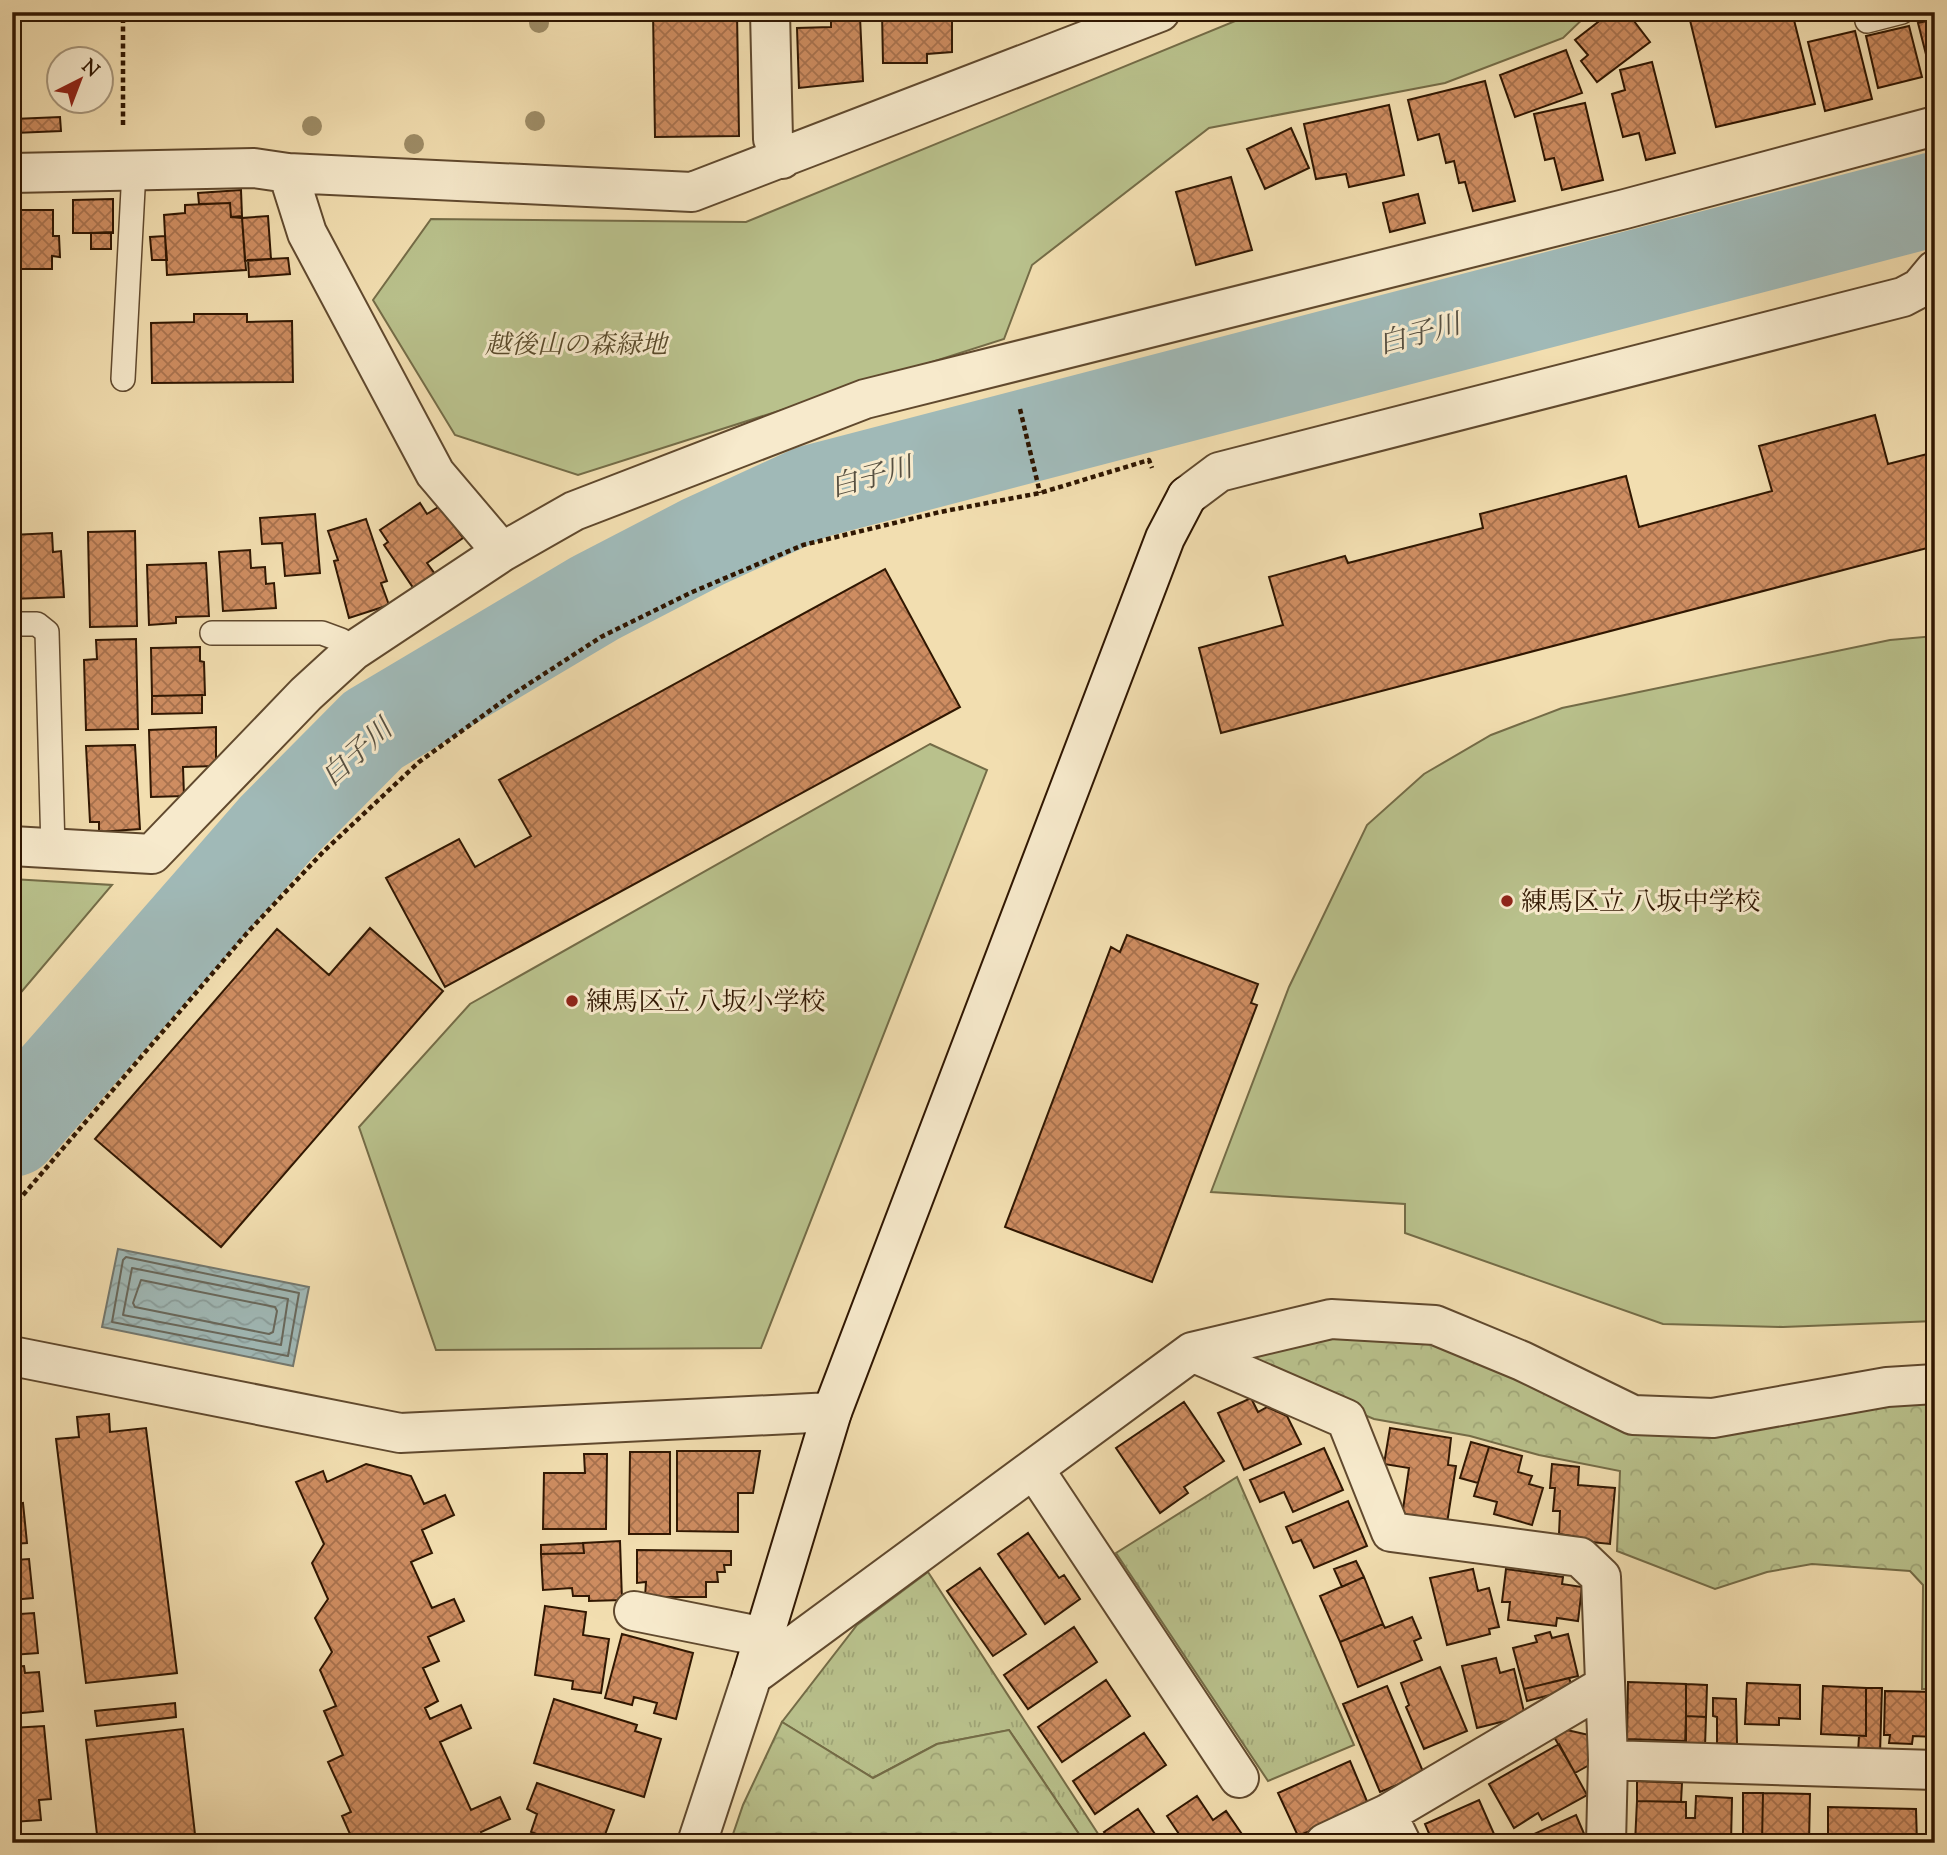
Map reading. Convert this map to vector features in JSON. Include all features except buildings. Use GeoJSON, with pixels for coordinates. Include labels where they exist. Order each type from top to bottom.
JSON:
{"type":"FeatureCollection","features":[{"type":"Feature","properties":{"kind":"street"},"geometry":{"type":"LineString","coordinates":[[770,12],[773,139],[782,159]]}},
{"type":"Feature","properties":{"kind":"street"},"geometry":{"type":"LineString","coordinates":[[12,173],[254,167],[288,173],[692,192],[1160,12]]}},
{"type":"Feature","properties":{"kind":"street"},"geometry":{"type":"LineString","coordinates":[[12,846],[152,854],[306,694],[353,652],[502,552],[574,511],[865,399],[1625,209],[1935,127]]}},
{"type":"Feature","properties":{"kind":"street"},"geometry":{"type":"LineString","coordinates":[[288,173],[307,233],[435,473],[502,552]]}},
{"type":"Feature","properties":{"kind":"street"},"geometry":{"type":"LineString","coordinates":[[697,1843],[752,1676],[832,1412],[1165,538],[1187,496],[1219,472],[1903,297],[1920,288],[1935,270]]}},
{"type":"Feature","properties":{"kind":"street"},"geometry":{"type":"LineString","coordinates":[[752,1676],[1192,1352],[1331,1319],[1435,1325],[1522,1361],[1633,1415],[1713,1418],[1887,1387],[1935,1384]]}},
{"type":"Feature","properties":{"kind":"street"},"geometry":{"type":"LineString","coordinates":[[1192,1352],[1346,1419],[1391,1532],[1580,1557],[1601,1577],[1608,1760],[1606,1843]]}},
{"type":"Feature","properties":{"kind":"street"},"geometry":{"type":"LineString","coordinates":[[12,1356],[400,1433],[832,1412]]}},
{"type":"Feature","properties":{"kind":"street"},"geometry":{"type":"LineString","coordinates":[[1034,1469],[1238,1778]]}},
{"type":"Feature","properties":{"kind":"street"},"geometry":{"type":"LineString","coordinates":[[634,1611],[764,1637]]}},
{"type":"Feature","properties":{"kind":"street"},"geometry":{"type":"LineString","coordinates":[[1325,1843],[1394,1828],[1604,1686]]}},
{"type":"Feature","properties":{"kind":"street"},"geometry":{"type":"LineString","coordinates":[[1608,1760],[1935,1770]]}},
{"type":"Feature","properties":{"kind":"lane"},"geometry":{"type":"LineString","coordinates":[[1867,21],[1902,12]]}},
{"type":"Feature","properties":{"kind":"lane"},"geometry":{"type":"LineString","coordinates":[[123,379],[128,171]]}},
{"type":"Feature","properties":{"kind":"lane"},"geometry":{"type":"LineString","coordinates":[[12,624],[37,624],[47,632],[53,849]]}},
{"type":"Feature","properties":{"kind":"lane"},"geometry":{"type":"LineString","coordinates":[[212,633],[322,633],[341,640],[353,652]]}},
{"type":"Feature","properties":{"kind":"path"},"geometry":{"type":"LineString","coordinates":[[123,12],[128,171]]}},
{"type":"Feature","properties":{"kind":"path"},"geometry":{"type":"LineString","coordinates":[[1019,404],[1040,493]]}},
{"type":"Feature","properties":{"kind":"path"},"geometry":{"type":"LineString","coordinates":[[12,1208],[247,933],[323,852],[419,762],[510,696],[601,636],[690,593],[803,545],[940,512],[1040,493],[1149,460],[1155,476],[1187,496]]}},
{"type":"Feature","properties":{"kind":"green space","name":"越後山の森緑地"},"geometry":{"type":"Polygon","coordinates":[[[1257,12],[1590,12],[1563,38],[1445,83],[1209,128],[1032,265],[1004,339],[578,475],[455,435],[373,300],[431,219],[746,222],[1257,12]]]}},
{"type":"Feature","properties":{"kind":"green space"},"geometry":{"type":"Polygon","coordinates":[[[1935,636],[1935,1321],[1783,1327],[1663,1324],[1405,1233],[1405,1204],[1211,1192],[1289,987],[1367,825],[1424,774],[1491,735],[1562,708],[1890,640],[1935,636]]]}},
{"type":"Feature","properties":{"kind":"green space"},"geometry":{"type":"Polygon","coordinates":[[[930,744],[987,770],[761,1348],[436,1350],[359,1127],[470,1004],[930,744]]]}},
{"type":"Feature","properties":{"kind":"green space"},"geometry":{"type":"Polygon","coordinates":[[[12,879],[112,885],[12,1003],[12,879]]]}},
{"type":"Feature","properties":{"kind":"green space"},"geometry":{"type":"Polygon","coordinates":[[[1431,1333],[1631,1423],[1935,1395],[1935,1689],[1922,1689],[1923,1585],[1910,1571],[1812,1564],[1767,1572],[1715,1589],[1617,1551],[1620,1471],[1539,1455],[1470,1436],[1374,1419],[1252,1368],[1249,1358],[1266,1341],[1431,1333]]]}},
{"type":"Feature","properties":{"kind":"green space"},"geometry":{"type":"Polygon","coordinates":[[[1237,1477],[1354,1745],[1268,1781],[1116,1553],[1237,1477]]]}},
{"type":"Feature","properties":{"kind":"green space"},"geometry":{"type":"Polygon","coordinates":[[[928,1572],[1104,1843],[1085,1843],[1009,1730],[937,1744],[873,1778],[782,1722],[857,1625],[928,1572]]]}},
{"type":"Feature","properties":{"kind":"green space"},"geometry":{"type":"Polygon","coordinates":[[[782,1722],[873,1778],[937,1744],[1009,1730],[1085,1843],[730,1843],[743,1805],[782,1722]]]}},
{"type":"Feature","properties":{"kind":"water"},"geometry":{"type":"Polygon","coordinates":[[[118,1249],[309,1287],[293,1366],[102,1327],[118,1249]]]}},
{"type":"Feature","properties":{"kind":"waterway","name":"白子川"},"geometry":{"type":"LineString","coordinates":[[12,1130],[276,828],[373,730],[595,598],[703,542],[812,492],[1935,199]]}},
{"type":"Feature","properties":{"kind":"place","name":"練馬区立 八坂中学校"},"geometry":{"type":"Point","coordinates":[1507,901]}},
{"type":"Feature","properties":{"kind":"place","name":"練馬区立 八坂小学校"},"geometry":{"type":"Point","coordinates":[572,1001]}}]}
